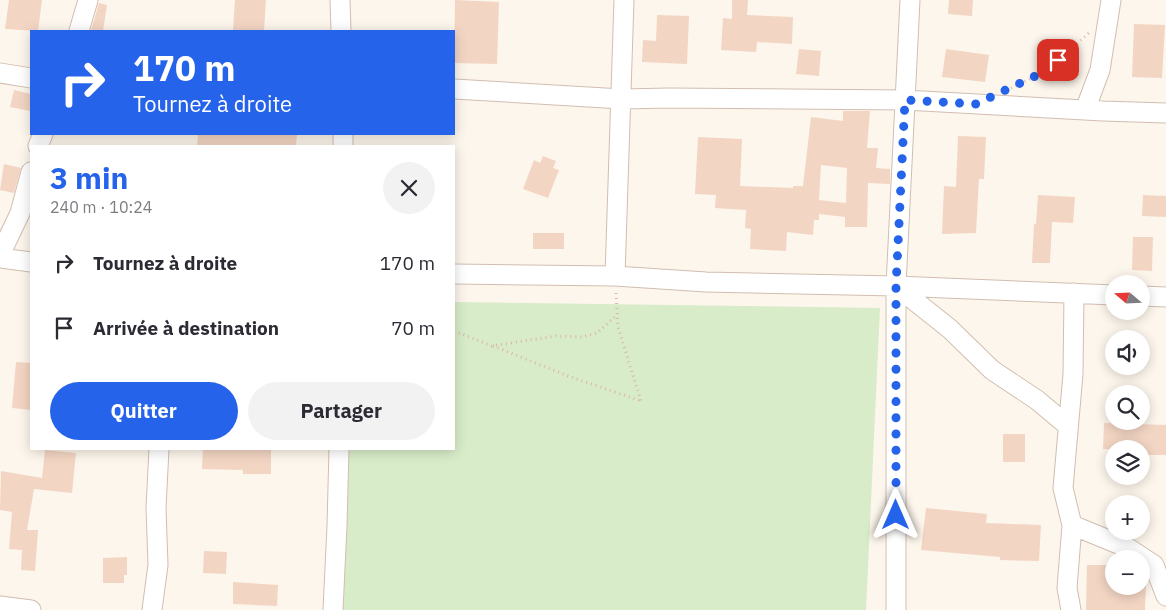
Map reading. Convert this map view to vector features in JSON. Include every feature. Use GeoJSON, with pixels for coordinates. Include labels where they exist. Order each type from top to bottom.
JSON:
{"type":"FeatureCollection","features":[{"type":"Feature","properties":{"kind":"street"},"geometry":{"type":"LineString","coordinates":[[79,30],[88,0]]}},
{"type":"Feature","properties":{"kind":"street"},"geometry":{"type":"LineString","coordinates":[[340,0],[341,30]]}},
{"type":"Feature","properties":{"kind":"street"},"geometry":{"type":"LineString","coordinates":[[615,276],[624,0]]}},
{"type":"Feature","properties":{"kind":"street"},"geometry":{"type":"LineString","coordinates":[[896,610],[896,286],[910,0]]}},
{"type":"Feature","properties":{"kind":"street"},"geometry":{"type":"LineString","coordinates":[[1085,110],[1100,70],[1110,8]]}},
{"type":"Feature","properties":{"kind":"street"},"geometry":{"type":"LineString","coordinates":[[0,73],[30,78]]}},
{"type":"Feature","properties":{"kind":"street"},"geometry":{"type":"LineString","coordinates":[[455,89],[622,99],[905,100],[1166,113]]}},
{"type":"Feature","properties":{"kind":"street"},"geometry":{"type":"LineString","coordinates":[[30,176],[20,213],[0,256],[30,262]]}},
{"type":"Feature","properties":{"kind":"street"},"geometry":{"type":"LineString","coordinates":[[455,274],[615,276],[706,282],[896,286],[1105,294]]}},
{"type":"Feature","properties":{"kind":"street"},"geometry":{"type":"LineString","coordinates":[[896,286],[950,329],[992,370],[1037,400],[1068,426]]}},
{"type":"Feature","properties":{"kind":"street"},"geometry":{"type":"LineString","coordinates":[[1071,610],[1067,588],[1072,525],[1063,488],[1074,374],[1074,293]]}},
{"type":"Feature","properties":{"kind":"street"},"geometry":{"type":"LineString","coordinates":[[1150,296],[1166,297]]}},
{"type":"Feature","properties":{"kind":"street"},"geometry":{"type":"LineString","coordinates":[[152,610],[158,565],[156,508],[159,450]]}},
{"type":"Feature","properties":{"kind":"street"},"geometry":{"type":"LineString","coordinates":[[333,610],[339,450]]}},
{"type":"Feature","properties":{"kind":"street"},"geometry":{"type":"LineString","coordinates":[[1072,525],[1128,548],[1154,565],[1166,596]]}},
{"type":"Feature","properties":{"kind":"street"},"geometry":{"type":"LineString","coordinates":[[0,606],[31,610]]}},
{"type":"Feature","properties":{"kind":"path"},"geometry":{"type":"LineString","coordinates":[[1002,92],[1046,71],[1110,8]]}},
{"type":"Feature","properties":{"kind":"path"},"geometry":{"type":"LineString","coordinates":[[455,331],[568,376],[641,402],[618,327],[615,276]]}},
{"type":"Feature","properties":{"kind":"path"},"geometry":{"type":"LineString","coordinates":[[492,346],[556,336],[582,337],[597,333],[617,315]]}},
{"type":"Feature","properties":{"kind":"green space"},"geometry":{"type":"Polygon","coordinates":[[[455,302],[880,308],[866,610],[340,610],[348,450],[455,450],[455,302]]]}},
{"type":"Feature","properties":{"kind":"building"},"geometry":{"type":"Polygon","coordinates":[[[9,0],[42,0],[38,30],[5,29],[9,0]]]}},
{"type":"Feature","properties":{"kind":"building"},"geometry":{"type":"Polygon","coordinates":[[[235,0],[266,0],[264,30],[233,30],[235,0]]]}},
{"type":"Feature","properties":{"kind":"building"},"geometry":{"type":"Polygon","coordinates":[[[455,0],[499,2],[497,64],[455,63],[455,0]]]}},
{"type":"Feature","properties":{"kind":"building"},"geometry":{"type":"Polygon","coordinates":[[[732,0],[748,0],[747,15],[793,17],[792,44],[757,42],[756,52],[721,50],[723,18],[732,19],[732,0]]]}},
{"type":"Feature","properties":{"kind":"building"},"geometry":{"type":"Polygon","coordinates":[[[949,0],[973,0],[972,16],[948,14],[949,0]]]}},
{"type":"Feature","properties":{"kind":"building"},"geometry":{"type":"Polygon","coordinates":[[[99,3],[107,5],[103,30],[91,30],[99,3]]]}},
{"type":"Feature","properties":{"kind":"building"},"geometry":{"type":"Polygon","coordinates":[[[657,15],[689,16],[687,64],[642,62],[643,40],[656,41],[657,15]]]}},
{"type":"Feature","properties":{"kind":"building"},"geometry":{"type":"Polygon","coordinates":[[[1134,24],[1165,25],[1162,78],[1132,77],[1134,24]]]}},
{"type":"Feature","properties":{"kind":"building"},"geometry":{"type":"Polygon","coordinates":[[[799,49],[821,51],[819,76],[796,74],[799,49]]]}},
{"type":"Feature","properties":{"kind":"building"},"geometry":{"type":"Polygon","coordinates":[[[946,49],[989,55],[985,82],[942,77],[946,49]]]}},
{"type":"Feature","properties":{"kind":"building"},"geometry":{"type":"Polygon","coordinates":[[[14,90],[30,94],[30,111],[10,107],[14,90]]]}},
{"type":"Feature","properties":{"kind":"building"},"geometry":{"type":"Polygon","coordinates":[[[843,111],[870,111],[867,148],[878,148],[876,168],[890,169],[890,184],[868,183],[867,227],[845,227],[845,217],[819,214],[819,220],[814,220],[813,235],[787,232],[786,251],[750,249],[751,229],[745,228],[746,210],[715,208],[716,195],[695,194],[698,137],[742,139],[740,186],[793,188],[793,186],[803,186],[811,117],[843,121],[843,111]],[[821,165],[819,200],[846,203],[847,168],[821,165]]]}},
{"type":"Feature","properties":{"kind":"building"},"geometry":{"type":"Polygon","coordinates":[[[198,135],[297,135],[296,145],[197,145],[198,135]]]}},
{"type":"Feature","properties":{"kind":"building"},"geometry":{"type":"Polygon","coordinates":[[[958,136],[986,137],[984,179],[979,179],[976,233],[942,234],[944,186],[956,187],[958,136]]]}},
{"type":"Feature","properties":{"kind":"building"},"geometry":{"type":"Polygon","coordinates":[[[543,156],[556,161],[553,168],[559,170],[548,198],[523,189],[534,160],[540,163],[543,156]]]}},
{"type":"Feature","properties":{"kind":"building"},"geometry":{"type":"Polygon","coordinates":[[[4,164],[21,168],[14,193],[0,190],[4,164]]]}},
{"type":"Feature","properties":{"kind":"building"},"geometry":{"type":"Polygon","coordinates":[[[1038,195],[1075,197],[1073,223],[1052,222],[1050,263],[1032,263],[1038,195]]]}},
{"type":"Feature","properties":{"kind":"building"},"geometry":{"type":"Polygon","coordinates":[[[1143,195],[1166,196],[1166,217],[1142,216],[1143,195]]]}},
{"type":"Feature","properties":{"kind":"building"},"geometry":{"type":"Polygon","coordinates":[[[533,233],[564,233],[564,249],[533,249],[533,233]]]}},
{"type":"Feature","properties":{"kind":"building"},"geometry":{"type":"Polygon","coordinates":[[[1133,237],[1153,237],[1152,271],[1132,270],[1133,237]]]}},
{"type":"Feature","properties":{"kind":"building"},"geometry":{"type":"Polygon","coordinates":[[[16,362],[30,363],[30,410],[12,408],[16,362]]]}},
{"type":"Feature","properties":{"kind":"building"},"geometry":{"type":"Polygon","coordinates":[[[1104,423],[1105,430],[1150,430],[1150,424],[1166,425],[1166,455],[1150,455],[1150,440],[1105,440],[1105,449],[1103,449],[1104,423]]]}},
{"type":"Feature","properties":{"kind":"building"},"geometry":{"type":"Polygon","coordinates":[[[1003,434],[1025,434],[1025,462],[1003,462],[1003,434]]]}},
{"type":"Feature","properties":{"kind":"building"},"geometry":{"type":"Polygon","coordinates":[[[45,450],[76,453],[72,493],[34,489],[27,530],[38,530],[35,571],[21,570],[22,550],[9,549],[12,512],[0,510],[1,471],[42,478],[45,450]]]}},
{"type":"Feature","properties":{"kind":"building"},"geometry":{"type":"Polygon","coordinates":[[[203,450],[271,450],[271,474],[243,474],[243,470],[202,469],[203,450]]]}},
{"type":"Feature","properties":{"kind":"building"},"geometry":{"type":"Polygon","coordinates":[[[926,508],[987,514],[986,523],[1041,525],[1039,561],[1000,560],[1000,557],[921,550],[926,508]]]}},
{"type":"Feature","properties":{"kind":"building"},"geometry":{"type":"Polygon","coordinates":[[[204,551],[227,552],[226,574],[203,573],[204,551]]]}},
{"type":"Feature","properties":{"kind":"building"},"geometry":{"type":"Polygon","coordinates":[[[127,557],[127,575],[124,575],[124,583],[103,583],[103,558],[127,557]]]}},
{"type":"Feature","properties":{"kind":"building"},"geometry":{"type":"Polygon","coordinates":[[[1087,565],[1105,565],[1105,595],[1146,595],[1145,610],[1086,610],[1087,565]]]}},
{"type":"Feature","properties":{"kind":"building"},"geometry":{"type":"Polygon","coordinates":[[[233,582],[278,585],[277,606],[233,604],[233,582]]]}},
{"type":"Feature","properties":{"kind":"route"},"geometry":{"type":"LineString","coordinates":[[896,515],[896,286],[905,100],[976,104],[1046,71],[1058,60]]}}]}
